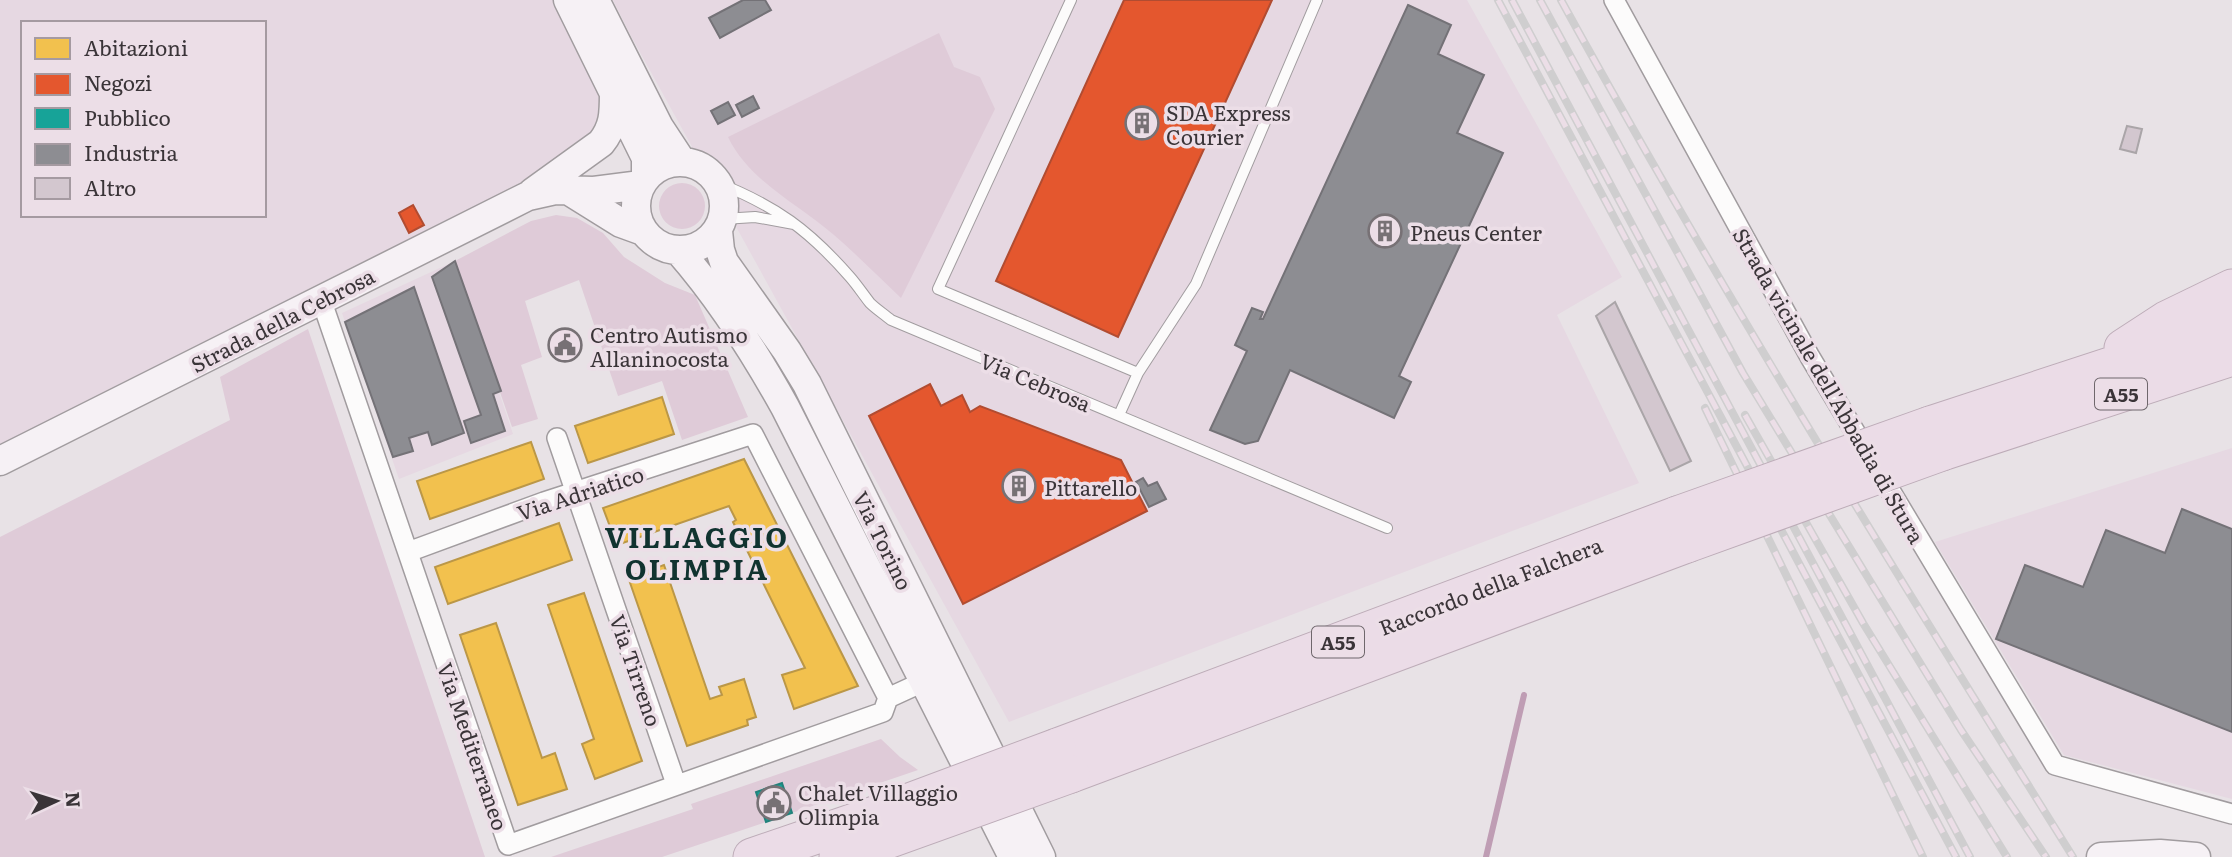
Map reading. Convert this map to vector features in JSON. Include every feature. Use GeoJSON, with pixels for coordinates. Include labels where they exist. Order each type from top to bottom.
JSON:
{"type":"FeatureCollection","features":[{"type":"Feature","properties":{"kind":"highway"},"geometry":{"type":"LineString","coordinates":[[2085,374],[2166,320],[2232,288]]}},
{"type":"Feature","properties":{"kind":"highway","name":"Raccordo della Falchera"},"geometry":{"type":"LineString","coordinates":[[752,857],[874,830],[1936,438],[2085,374],[2232,326]]}},
{"type":"Feature","properties":{"kind":"highway","name":"Raccordo della Falchera"},"geometry":{"type":"LineString","coordinates":[[1936,438],[2009,430],[2232,358]]}},
{"type":"Feature","properties":{"kind":"highway","name":"A55"},"geometry":{"type":"LineString","coordinates":[[2009,430],[2144,404],[2232,378]]}},
{"type":"Feature","properties":{"kind":"highway","name":"Raccordo della Falchera"},"geometry":{"type":"LineString","coordinates":[[838,857],[874,830]]}},
{"type":"Feature","properties":{"kind":"main road"},"geometry":{"type":"LineString","coordinates":[[568,0],[646,158],[643,182],[636,202],[636,213],[643,231],[653,242],[666,249],[679,251],[702,245],[720,225],[724,200],[719,183],[695,164],[668,163],[657,168],[643,182]]}},
{"type":"Feature","properties":{"kind":"main road"},"geometry":{"type":"LineString","coordinates":[[595,0],[659,127],[682,162]]}},
{"type":"Feature","properties":{"kind":"main road"},"geometry":{"type":"LineString","coordinates":[[528,196],[601,143],[608,135],[613,125],[614,90]]}},
{"type":"Feature","properties":{"kind":"main road","name":"Strada della Cebrosa"},"geometry":{"type":"LineString","coordinates":[[0,461],[528,196],[555,190],[619,189],[643,182]]}},
{"type":"Feature","properties":{"kind":"main road"},"geometry":{"type":"LineString","coordinates":[[568,190],[621,223],[643,231]]}},
{"type":"Feature","properties":{"kind":"main road","name":"Via Torino"},"geometry":{"type":"LineString","coordinates":[[720,225],[720,250],[724,262],[807,384],[1041,857]]}},
{"type":"Feature","properties":{"kind":"main road","name":"Via Torino"},"geometry":{"type":"LineString","coordinates":[[679,251],[698,272],[763,368],[1013,857]]}},
{"type":"Feature","properties":{"kind":"main road"},"geometry":{"type":"LineString","coordinates":[[2101,857],[2196,857]]}},
{"type":"Feature","properties":{"kind":"street","name":"Strada vicinale dell'Abbadia di Stura"},"geometry":{"type":"LineString","coordinates":[[1614,0],[1810,357],[2054,765],[2232,814]]}},
{"type":"Feature","properties":{"kind":"street","name":"Via Mediterraneo"},"geometry":{"type":"LineString","coordinates":[[321,299],[508,845],[883,712],[888,698],[925,681]]}},
{"type":"Feature","properties":{"kind":"street","name":"Via Adriatico"},"geometry":{"type":"LineString","coordinates":[[408,552],[544,502],[752,434],[888,698]]}},
{"type":"Feature","properties":{"kind":"street","name":"Via Tirreno"},"geometry":{"type":"LineString","coordinates":[[556,438],[577,492],[676,784]]}},
{"type":"Feature","properties":{"kind":"lane"},"geometry":{"type":"LineString","coordinates":[[1070,0],[937,289],[1138,373]]}},
{"type":"Feature","properties":{"kind":"lane"},"geometry":{"type":"LineString","coordinates":[[1119,415],[1138,373],[1196,284],[1317,0]]}},
{"type":"Feature","properties":{"kind":"lane","name":"Via Cebrosa"},"geometry":{"type":"LineString","coordinates":[[719,183],[748,195],[798,225],[850,277],[871,304],[891,320],[1387,528]]}},
{"type":"Feature","properties":{"kind":"lane"},"geometry":{"type":"LineString","coordinates":[[720,225],[755,216],[798,225]]}},
{"type":"Feature","properties":{"kind":"shaded area"},"geometry":{"type":"Polygon","coordinates":[[[0,0],[568,0],[614,90],[601,143],[0,461],[0,0]]]}},
{"type":"Feature","properties":{"kind":"shaded area"},"geometry":{"type":"Polygon","coordinates":[[[613,0],[1467,0],[1622,277],[1557,315],[1639,483],[1009,722],[613,0]]]}},
{"type":"Feature","properties":{"kind":"shaded area"},"geometry":{"type":"Polygon","coordinates":[[[939,33],[954,67],[980,77],[995,109],[901,298],[834,235],[748,167],[728,137],[939,33]]]}},
{"type":"Feature","properties":{"kind":"shaded area"},"geometry":{"type":"Polygon","coordinates":[[[682,183],[698,190],[705,206],[698,222],[682,229],[666,222],[659,206],[666,190],[682,183]]]}},
{"type":"Feature","properties":{"kind":"shaded area"},"geometry":{"type":"Polygon","coordinates":[[[556,215],[577,218],[603,233],[624,257],[665,283],[695,295],[748,417],[682,440],[662,381],[618,396],[579,280],[525,301],[542,357],[521,365],[538,419],[512,427],[455,261],[531,221],[556,215]]]}},
{"type":"Feature","properties":{"kind":"shaded area"},"geometry":{"type":"Polygon","coordinates":[[[455,261],[513,434],[399,479],[342,313],[455,261]]]}},
{"type":"Feature","properties":{"kind":"shaded area"},"geometry":{"type":"Polygon","coordinates":[[[308,329],[485,857],[0,857],[0,537],[230,420],[220,377],[308,329]]]}},
{"type":"Feature","properties":{"kind":"shaded area"},"geometry":{"type":"Polygon","coordinates":[[[2232,448],[2232,799],[2064,755],[1935,542],[2232,448]]]}},
{"type":"Feature","properties":{"kind":"shaded area"},"geometry":{"type":"Polygon","coordinates":[[[881,739],[918,770],[792,813],[781,783],[756,792],[766,822],[662,857],[551,857],[693,809],[691,804],[881,739]]]}},
{"type":"Feature","properties":{"kind":"building: Abitazioni"},"geometry":{"type":"Polygon","coordinates":[[[662,397],[674,434],[588,463],[575,426],[662,397]]]}},
{"type":"Feature","properties":{"kind":"building: Abitazioni"},"geometry":{"type":"Polygon","coordinates":[[[531,442],[544,479],[430,519],[417,481],[531,442]]]}},
{"type":"Feature","properties":{"kind":"building: Abitazioni"},"geometry":{"type":"Polygon","coordinates":[[[744,459],[858,686],[794,709],[782,675],[805,668],[733,522],[736,520],[729,506],[617,545],[603,508],[744,459]]]}},
{"type":"Feature","properties":{"kind":"building: Abitazioni"},"geometry":{"type":"Polygon","coordinates":[[[559,523],[572,560],[448,604],[435,567],[559,523]]]}},
{"type":"Feature","properties":{"kind":"building: Abitazioni"},"geometry":{"type":"Polygon","coordinates":[[[664,565],[710,699],[722,695],[719,687],[744,679],[756,717],[747,720],[748,725],[687,746],[628,577],[664,565]]]}},
{"type":"Feature","properties":{"kind":"building: Abitazioni"},"geometry":{"type":"Polygon","coordinates":[[[584,593],[642,761],[595,779],[582,744],[594,739],[548,605],[584,593]]]}},
{"type":"Feature","properties":{"kind":"building: Abitazioni"},"geometry":{"type":"Polygon","coordinates":[[[496,623],[542,758],[555,753],[567,789],[518,805],[460,635],[496,623]]]}},
{"type":"Feature","properties":{"kind":"building: Negozi","name":"SDA Express Courier"},"geometry":{"type":"Polygon","coordinates":[[[1124,0],[1272,0],[1118,337],[996,281],[1124,0]]]}},
{"type":"Feature","properties":{"kind":"building: Negozi"},"geometry":{"type":"Polygon","coordinates":[[[413,205],[424,225],[409,233],[399,213],[413,205]]]}},
{"type":"Feature","properties":{"kind":"building: Negozi","name":"Pittarello"},"geometry":{"type":"Polygon","coordinates":[[[930,384],[941,406],[962,395],[970,412],[980,406],[1121,460],[1147,511],[963,604],[869,416],[930,384]]]}},
{"type":"Feature","properties":{"kind":"building: Pubblico","name":"Chalet Villaggio Olimpia"},"geometry":{"type":"Polygon","coordinates":[[[782,783],[792,813],[766,822],[756,792],[782,783]]]}},
{"type":"Feature","properties":{"kind":"building: Industria"},"geometry":{"type":"Polygon","coordinates":[[[743,0],[765,0],[771,10],[720,38],[709,18],[743,0]]]}},
{"type":"Feature","properties":{"kind":"building: Industria","name":"Pneus Center"},"geometry":{"type":"Polygon","coordinates":[[[1408,5],[1451,25],[1438,54],[1484,75],[1457,133],[1503,153],[1399,376],[1411,382],[1394,418],[1290,370],[1258,441],[1245,444],[1210,430],[1247,351],[1235,345],[1252,308],[1263,312],[1260,319],[1263,319],[1408,5]]]}},
{"type":"Feature","properties":{"kind":"building: Industria"},"geometry":{"type":"Polygon","coordinates":[[[753,96],[759,108],[742,117],[736,105],[753,96]]]}},
{"type":"Feature","properties":{"kind":"building: Industria"},"geometry":{"type":"Polygon","coordinates":[[[728,102],[735,115],[718,124],[711,111],[728,102]]]}},
{"type":"Feature","properties":{"kind":"building: Industria"},"geometry":{"type":"Polygon","coordinates":[[[455,261],[501,391],[493,394],[505,431],[471,443],[464,421],[481,415],[432,277],[455,261]]]}},
{"type":"Feature","properties":{"kind":"building: Industria"},"geometry":{"type":"Polygon","coordinates":[[[414,287],[464,433],[432,445],[428,432],[409,438],[413,451],[393,457],[345,322],[414,287]]]}},
{"type":"Feature","properties":{"kind":"building: Industria"},"geometry":{"type":"Polygon","coordinates":[[[1143,478],[1148,486],[1157,482],[1166,499],[1149,507],[1136,482],[1143,478]]]}},
{"type":"Feature","properties":{"kind":"building: Industria"},"geometry":{"type":"Polygon","coordinates":[[[2182,509],[2232,529],[2232,732],[1996,639],[2025,565],[2083,587],[2106,530],[2165,553],[2182,509]]]}},
{"type":"Feature","properties":{"kind":"building: Altro"},"geometry":{"type":"Polygon","coordinates":[[[2127,126],[2142,129],[2136,153],[2120,149],[2127,126]]]}},
{"type":"Feature","properties":{"kind":"building: Altro"},"geometry":{"type":"Polygon","coordinates":[[[1615,302],[1691,461],[1670,471],[1596,316],[1615,302]]]}},
{"type":"Feature","properties":{"kind":"waterway"},"geometry":{"type":"LineString","coordinates":[[1486,857],[1524,695]]}},
{"type":"Feature","properties":{"kind":"railway"},"geometry":{"type":"LineString","coordinates":[[1498,0],[1956,857]]}},
{"type":"Feature","properties":{"kind":"railway"},"geometry":{"type":"LineString","coordinates":[[1512,0],[1970,857]]}},
{"type":"Feature","properties":{"kind":"railway"},"geometry":{"type":"LineString","coordinates":[[1540,0],[1743,373],[1961,730],[2046,857]]}},
{"type":"Feature","properties":{"kind":"railway"},"geometry":{"type":"LineString","coordinates":[[1561,0],[1747,325],[2073,857]]}},
{"type":"Feature","properties":{"kind":"railway"},"geometry":{"type":"LineString","coordinates":[[1705,408],[1923,857]]}},
{"type":"Feature","properties":{"kind":"railway"},"geometry":{"type":"LineString","coordinates":[[1745,415],[1863,623],[2007,857]]}},
{"type":"Feature","properties":{"kind":"place","name":"SDA Express Courier"},"geometry":{"type":"Point","coordinates":[1142,123]}},
{"type":"Feature","properties":{"kind":"place","name":"Pneus Center"},"geometry":{"type":"Point","coordinates":[1385,231]}},
{"type":"Feature","properties":{"kind":"place","name":"Centro Autismo Allaninocosta"},"geometry":{"type":"Point","coordinates":[565,345]}},
{"type":"Feature","properties":{"kind":"place","name":"Pittarello"},"geometry":{"type":"Point","coordinates":[1019,486]}},
{"type":"Feature","properties":{"kind":"place","name":"Chalet Villaggio Olimpia"},"geometry":{"type":"Point","coordinates":[774,803]}},
{"type":"Feature","properties":{"kind":"district","name":"VILLAGGIO OLIMPIA"},"geometry":{"type":"Point","coordinates":[697,552]}}]}
